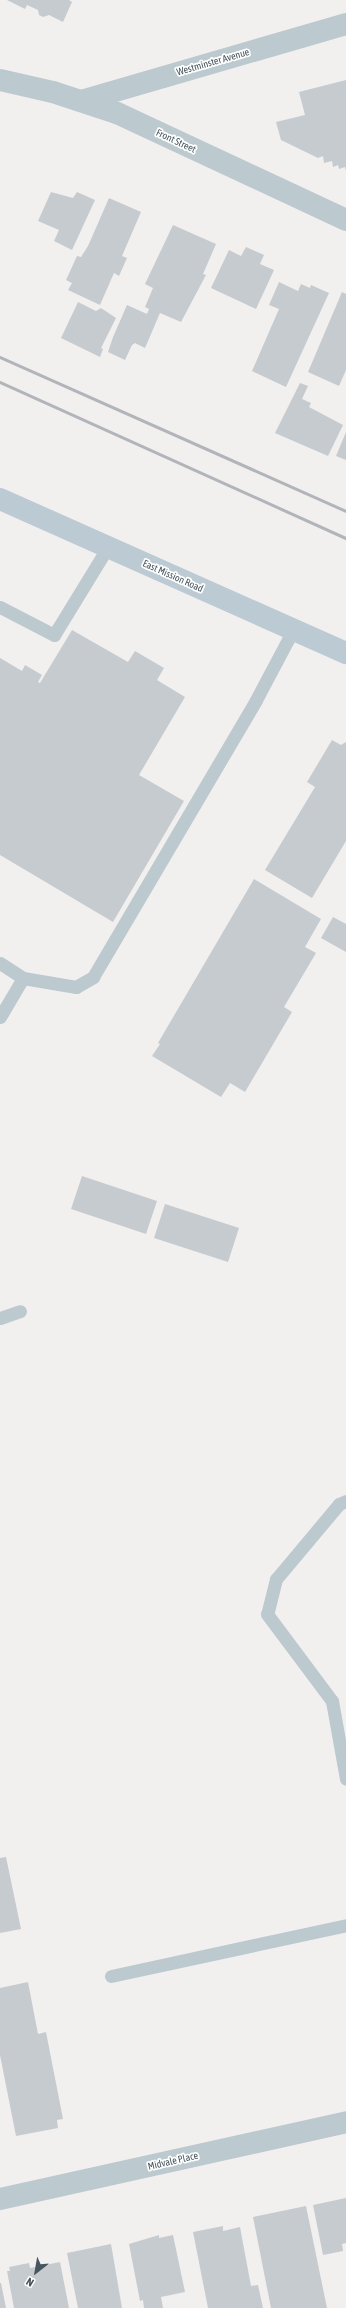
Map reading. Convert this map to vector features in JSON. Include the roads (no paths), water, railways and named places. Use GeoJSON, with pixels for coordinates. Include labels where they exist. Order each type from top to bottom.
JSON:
{"type":"FeatureCollection","features":[{"type":"Feature","properties":{"kind":"main road","name":"East Mission Road"},"geometry":{"type":"LineString","coordinates":[[0,499],[346,653]]}},
{"type":"Feature","properties":{"kind":"street","name":"Westminster Avenue"},"geometry":{"type":"LineString","coordinates":[[81,101],[346,24]]}},
{"type":"Feature","properties":{"kind":"street","name":"Front Street"},"geometry":{"type":"LineString","coordinates":[[0,80],[53,92],[117,114],[346,220]]}},
{"type":"Feature","properties":{"kind":"street","name":"Midvale Place"},"geometry":{"type":"LineString","coordinates":[[0,2199],[346,2122]]}},
{"type":"Feature","properties":{"kind":"lane"},"geometry":{"type":"LineString","coordinates":[[0,607],[54,635],[108,547]]}},
{"type":"Feature","properties":{"kind":"lane"},"geometry":{"type":"LineString","coordinates":[[0,963],[23,978],[76,987],[93,977],[256,700],[293,630]]}},
{"type":"Feature","properties":{"kind":"lane"},"geometry":{"type":"LineString","coordinates":[[0,1017],[23,978]]}},
{"type":"Feature","properties":{"kind":"lane"},"geometry":{"type":"LineString","coordinates":[[0,1318],[20,1311]]}},
{"type":"Feature","properties":{"kind":"lane"},"geometry":{"type":"LineString","coordinates":[[346,1501],[339,1504],[276,1579],[267,1614],[332,1701],[346,1779]]}},
{"type":"Feature","properties":{"kind":"lane"},"geometry":{"type":"LineString","coordinates":[[111,1976],[346,1925]]}},
{"type":"Feature","properties":{"kind":"railway"},"geometry":{"type":"LineString","coordinates":[[0,357],[346,511]]}},
{"type":"Feature","properties":{"kind":"railway"},"geometry":{"type":"LineString","coordinates":[[0,382],[346,538]]}}]}
